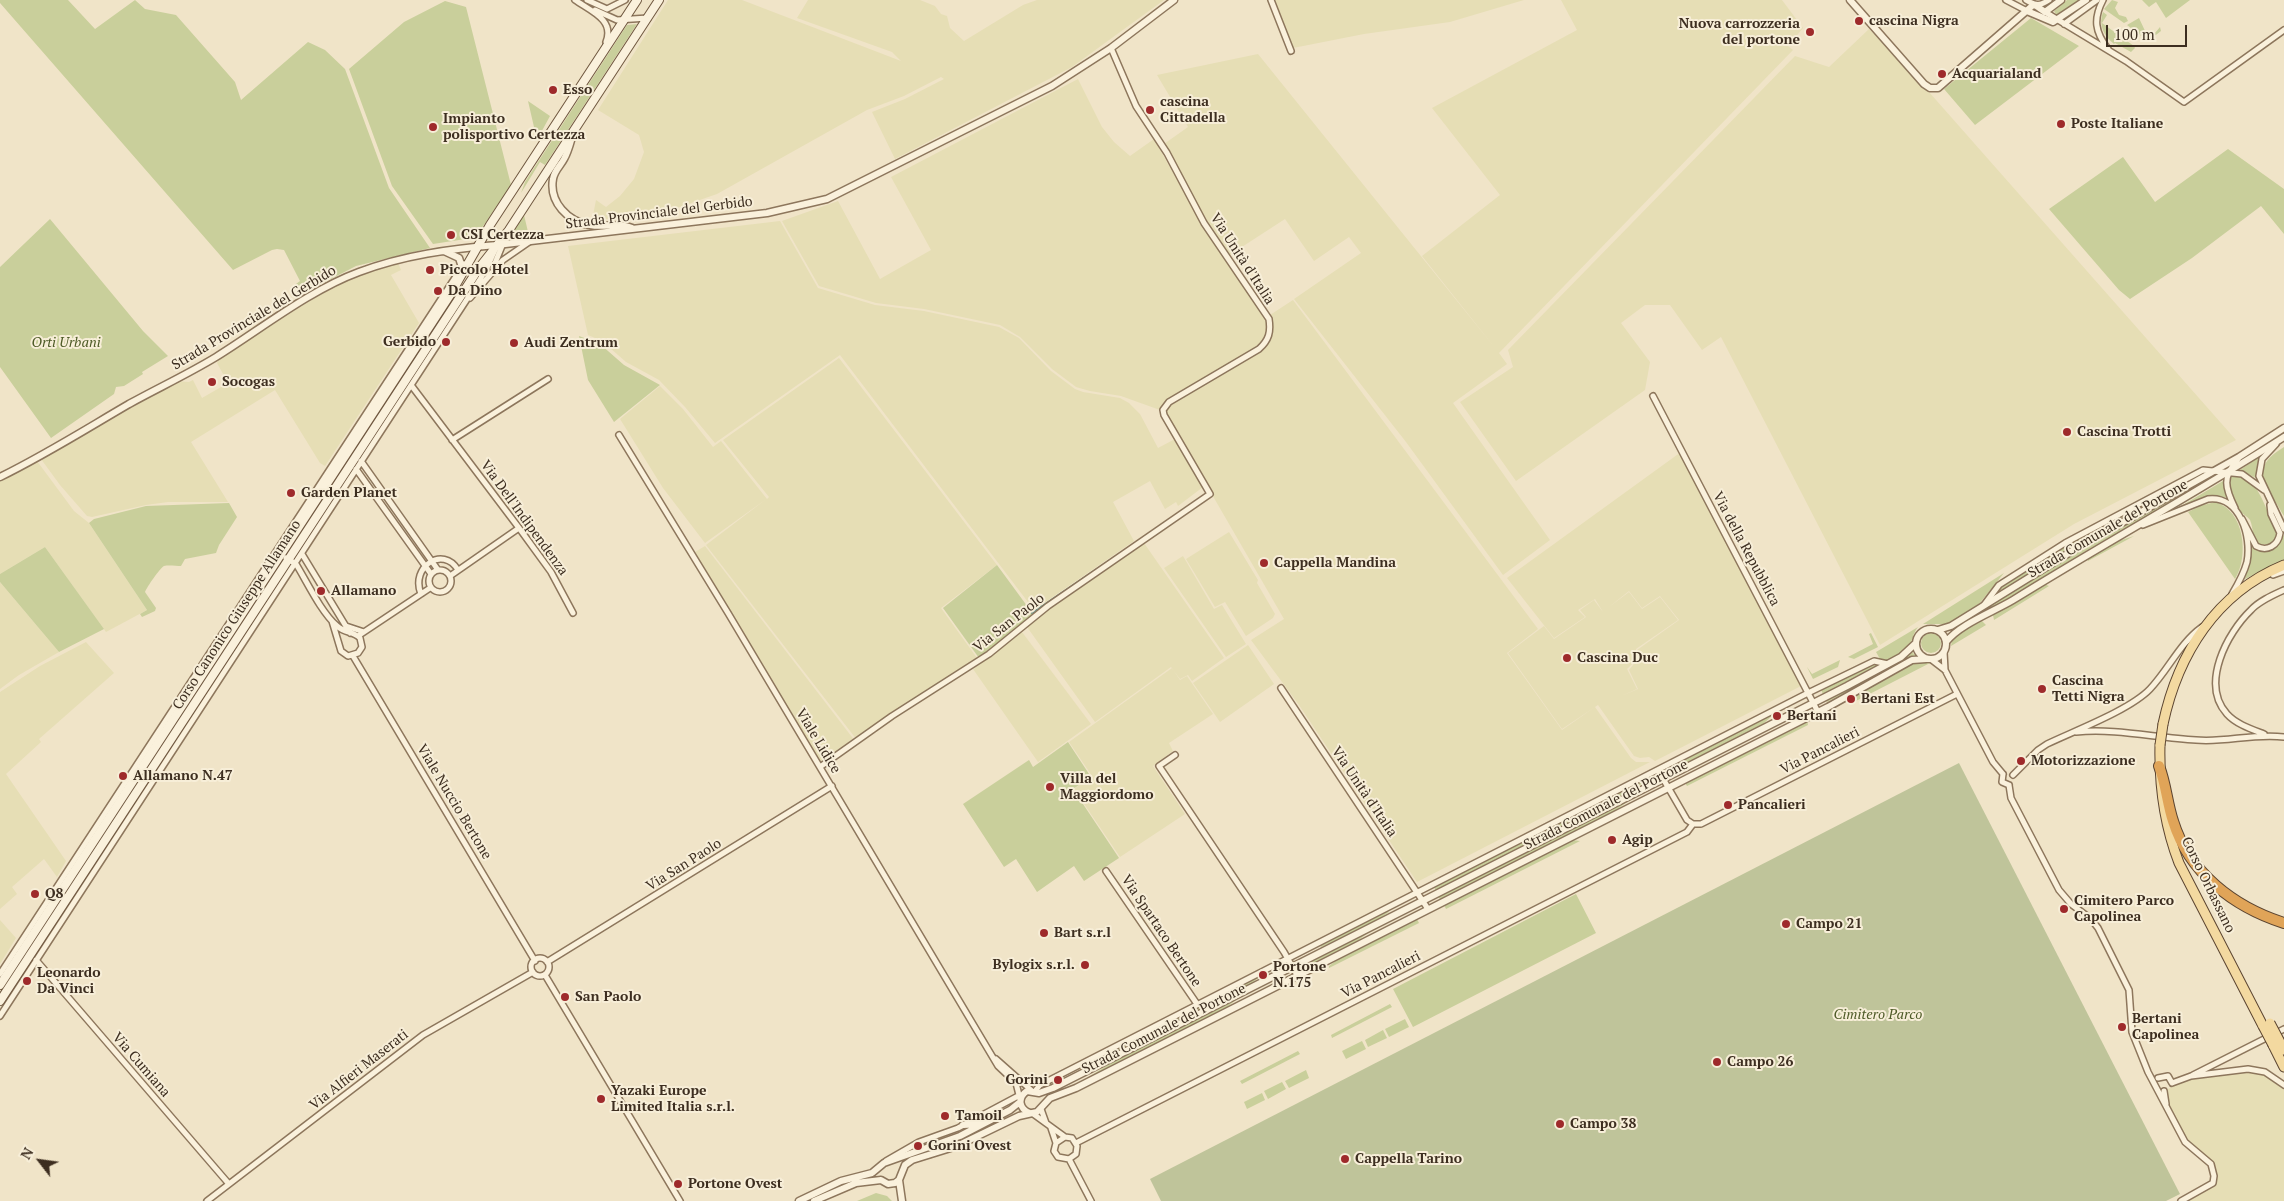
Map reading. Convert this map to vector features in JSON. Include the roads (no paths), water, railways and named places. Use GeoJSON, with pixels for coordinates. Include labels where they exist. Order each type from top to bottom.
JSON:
{"type":"FeatureCollection","features":[{"type":"Feature","properties":{"kind":"highway"},"geometry":{"type":"LineString","coordinates":[[2160,766],[2165,779],[2170,809],[2178,835],[2200,870],[2216,886],[2242,905],[2284,923]]}},
{"type":"Feature","properties":{"kind":"main road","name":"Corso Canonico Giuseppe Allamano"},"geometry":{"type":"LineString","coordinates":[[0,985],[450,295],[537,153],[637,0]]}},
{"type":"Feature","properties":{"kind":"main road","name":"Corso Canonico Giuseppe Allamano"},"geometry":{"type":"LineString","coordinates":[[0,1001],[281,555],[473,276],[500,244],[659,0]]}},
{"type":"Feature","properties":{"kind":"main road","name":"Corso Orbassano"},"geometry":{"type":"LineString","coordinates":[[2284,565],[2256,580],[2229,600],[2206,624],[2179,670],[2163,724],[2160,745],[2165,821],[2174,849],[2256,1011],[2267,1025],[2279,1046],[2284,1067]]}},
{"type":"Feature","properties":{"kind":"street"},"geometry":{"type":"LineString","coordinates":[[575,0],[603,20],[608,26],[607,40],[596,62]]}},
{"type":"Feature","properties":{"kind":"street"},"geometry":{"type":"LineString","coordinates":[[580,0],[605,16],[624,21],[648,18]]}},
{"type":"Feature","properties":{"kind":"street"},"geometry":{"type":"LineString","coordinates":[[587,0],[607,9],[625,0]]}},
{"type":"Feature","properties":{"kind":"street","name":"Strada Provinciale del Gerbido"},"geometry":{"type":"LineString","coordinates":[[0,477],[202,365],[341,280],[383,264],[442,250],[784,210],[827,199],[1052,86],[1111,48],[1174,0]]}},
{"type":"Feature","properties":{"kind":"street"},"geometry":{"type":"LineString","coordinates":[[1271,0],[1291,51]]}},
{"type":"Feature","properties":{"kind":"street"},"geometry":{"type":"LineString","coordinates":[[1850,0],[1922,82],[1930,88],[1938,88],[2027,11],[2049,0]]}},
{"type":"Feature","properties":{"kind":"street"},"geometry":{"type":"LineString","coordinates":[[2006,0],[2044,20],[2053,22],[2086,0]]}},
{"type":"Feature","properties":{"kind":"street"},"geometry":{"type":"LineString","coordinates":[[2026,0],[2110,52],[2184,102],[2284,30]]}},
{"type":"Feature","properties":{"kind":"street"},"geometry":{"type":"LineString","coordinates":[[2045,12],[2061,0]]}},
{"type":"Feature","properties":{"kind":"street"},"geometry":{"type":"LineString","coordinates":[[2064,24],[2097,0]]}},
{"type":"Feature","properties":{"kind":"street"},"geometry":{"type":"LineString","coordinates":[[2104,0],[2098,11],[2095,25],[2097,33],[2110,52]]}},
{"type":"Feature","properties":{"kind":"street","name":"Via Unità d'Italia"},"geometry":{"type":"LineString","coordinates":[[1111,48],[1136,106],[1167,154],[1204,223],[1269,319],[1270,335],[1266,344],[1169,402],[1163,410],[1164,416],[1210,494]]}},
{"type":"Feature","properties":{"kind":"street"},"geometry":{"type":"LineString","coordinates":[[575,128],[565,158],[553,179],[557,202],[566,214],[580,223],[598,226],[622,224],[633,228]]}},
{"type":"Feature","properties":{"kind":"street","name":"Corso Canonico Giuseppe Allamano"},"geometry":{"type":"LineString","coordinates":[[464,303],[477,292],[503,260],[531,240]]}},
{"type":"Feature","properties":{"kind":"street","name":"Corso Canonico Giuseppe Allamano"},"geometry":{"type":"LineString","coordinates":[[491,273],[500,244]]}},
{"type":"Feature","properties":{"kind":"street","name":"Corso Canonico Giuseppe Allamano"},"geometry":{"type":"LineString","coordinates":[[0,1016],[296,564],[486,270],[500,244]]}},
{"type":"Feature","properties":{"kind":"street","name":"Corso Canonico Giuseppe Allamano"},"geometry":{"type":"LineString","coordinates":[[0,974],[281,555],[462,267],[479,246]]}},
{"type":"Feature","properties":{"kind":"street"},"geometry":{"type":"LineString","coordinates":[[442,250],[456,256],[462,267]]}},
{"type":"Feature","properties":{"kind":"street"},"geometry":{"type":"LineString","coordinates":[[452,440],[548,380]]}},
{"type":"Feature","properties":{"kind":"street","name":"Via Dell'Indipendenza"},"geometry":{"type":"LineString","coordinates":[[411,385],[520,528],[551,572],[573,613]]}},
{"type":"Feature","properties":{"kind":"street","name":"Via della Repubblica"},"geometry":{"type":"LineString","coordinates":[[1653,396],[1818,712]]}},
{"type":"Feature","properties":{"kind":"street","name":"Strada Comunale del Portone"},"geometry":{"type":"LineString","coordinates":[[1938,630],[1951,626],[2077,548],[2240,457],[2284,428]]}},
{"type":"Feature","properties":{"kind":"street","name":"Viale Lidice"},"geometry":{"type":"LineString","coordinates":[[619,435],[832,786],[1001,1070],[1016,1083],[1020,1099]]}},
{"type":"Feature","properties":{"kind":"street","name":"Strada Comunale del Portone"},"geometry":{"type":"LineString","coordinates":[[1946,642],[1959,629],[1995,611],[2072,562],[2229,472],[2284,437]]}},
{"type":"Feature","properties":{"kind":"street","name":"Corso Orbassano"},"geometry":{"type":"LineString","coordinates":[[2284,437],[2265,455],[2260,463],[2258,476],[2284,529]]}},
{"type":"Feature","properties":{"kind":"street"},"geometry":{"type":"LineString","coordinates":[[2229,472],[2240,457]]}},
{"type":"Feature","properties":{"kind":"street"},"geometry":{"type":"LineString","coordinates":[[361,461],[438,570],[446,572],[450,576],[451,584],[447,590],[438,593],[430,588],[428,582],[431,574],[438,570]]}},
{"type":"Feature","properties":{"kind":"street"},"geometry":{"type":"LineString","coordinates":[[356,469],[431,574]]}},
{"type":"Feature","properties":{"kind":"street","name":"Strada Comunale del Portone"},"geometry":{"type":"LineString","coordinates":[[1984,605],[1999,585],[2065,543],[2203,470]]}},
{"type":"Feature","properties":{"kind":"street","name":"Corso Orbassano"},"geometry":{"type":"LineString","coordinates":[[2203,470],[2229,472],[2248,477],[2264,490]]}},
{"type":"Feature","properties":{"kind":"street","name":"Corso Orbassano"},"geometry":{"type":"LineString","coordinates":[[2229,472],[2226,484],[2235,508],[2247,524],[2256,546],[2267,549],[2277,543],[2280,533],[2272,514],[2270,501]]}},
{"type":"Feature","properties":{"kind":"street","name":"Via San Paolo"},"geometry":{"type":"LineString","coordinates":[[820,767],[892,716],[989,654],[1048,606],[1210,494]]}},
{"type":"Feature","properties":{"kind":"street"},"geometry":{"type":"LineString","coordinates":[[2133,528],[2208,499],[2220,499],[2235,508]]}},
{"type":"Feature","properties":{"kind":"street","name":"Corso Orbassano"},"geometry":{"type":"LineString","coordinates":[[2229,600],[2243,572],[2248,554],[2246,536],[2240,516]]}},
{"type":"Feature","properties":{"kind":"street"},"geometry":{"type":"LineString","coordinates":[[450,576],[520,528]]}},
{"type":"Feature","properties":{"kind":"street"},"geometry":{"type":"LineString","coordinates":[[302,554],[346,626],[348,633],[339,641]]}},
{"type":"Feature","properties":{"kind":"street","name":"Viale Nuccio Bertone"},"geometry":{"type":"LineString","coordinates":[[281,555],[296,564],[332,621],[341,651],[344,654],[353,656],[535,961]]}},
{"type":"Feature","properties":{"kind":"street"},"geometry":{"type":"LineString","coordinates":[[421,594],[418,580],[425,566],[432,561],[441,559],[449,562],[458,570]]}},
{"type":"Feature","properties":{"kind":"street"},"geometry":{"type":"LineString","coordinates":[[2256,580],[2284,571]]}},
{"type":"Feature","properties":{"kind":"street"},"geometry":{"type":"LineString","coordinates":[[306,580],[321,585]]}},
{"type":"Feature","properties":{"kind":"street"},"geometry":{"type":"LineString","coordinates":[[353,656],[358,653],[362,646],[358,636],[430,588]]}},
{"type":"Feature","properties":{"kind":"street"},"geometry":{"type":"LineString","coordinates":[[2267,735],[2232,719],[2226,713],[2217,696],[2216,675],[2228,641],[2250,610],[2284,590]]}},
{"type":"Feature","properties":{"kind":"street","name":"Viale Nuccio Bertone"},"geometry":{"type":"LineString","coordinates":[[332,621],[348,633],[358,636]]}},
{"type":"Feature","properties":{"kind":"street"},"geometry":{"type":"LineString","coordinates":[[2012,775],[2038,750],[2142,696],[2156,682],[2182,644],[2206,624]]}},
{"type":"Feature","properties":{"kind":"street"},"geometry":{"type":"LineString","coordinates":[[346,626],[365,632]]}},
{"type":"Feature","properties":{"kind":"street"},"geometry":{"type":"LineString","coordinates":[[1945,670],[1920,654],[1916,643],[1920,634],[1925,630],[1938,630],[1944,635],[1946,642],[1944,652],[1945,670],[1993,762],[2003,774]]}},
{"type":"Feature","properties":{"kind":"street","name":"Strada Comunale del Portone"},"geometry":{"type":"LineString","coordinates":[[885,1164],[966,1134],[1010,1110],[1024,1093],[1053,1088],[1093,1068],[1813,703],[1888,664],[1905,654],[1916,643]]}},
{"type":"Feature","properties":{"kind":"street"},"geometry":{"type":"LineString","coordinates":[[1929,659],[1941,656],[1944,652]]}},
{"type":"Feature","properties":{"kind":"street","name":"Strada Comunale del Portone"},"geometry":{"type":"LineString","coordinates":[[901,1172],[908,1162],[957,1146],[1019,1116],[1031,1113],[1042,1107],[1050,1098],[1076,1088],[1818,712],[1912,660],[1929,659]]}},
{"type":"Feature","properties":{"kind":"street","name":"Strada Comunale del Portone"},"geometry":{"type":"LineString","coordinates":[[1035,1091],[1040,1085],[1107,1050],[1808,693],[1874,661],[1888,664]]}},
{"type":"Feature","properties":{"kind":"street","name":"Via Unità d'Italia"},"geometry":{"type":"LineString","coordinates":[[1281,688],[1428,909]]}},
{"type":"Feature","properties":{"kind":"street","name":"Via Pancalieri"},"geometry":{"type":"LineString","coordinates":[[1076,1143],[1687,832],[1693,824],[1698,825],[1710,820],[1957,694]]}},
{"type":"Feature","properties":{"kind":"street"},"geometry":{"type":"LineString","coordinates":[[2071,732],[2103,730],[2198,741],[2267,735],[2284,737]]}},
{"type":"Feature","properties":{"kind":"street"},"geometry":{"type":"LineString","coordinates":[[1175,755],[1159,766],[1288,959],[1297,976]]}},
{"type":"Feature","properties":{"kind":"street"},"geometry":{"type":"LineString","coordinates":[[1658,770],[1670,787],[1684,816],[1693,824]]}},
{"type":"Feature","properties":{"kind":"street"},"geometry":{"type":"LineString","coordinates":[[2003,774],[2008,772],[2012,775]]}},
{"type":"Feature","properties":{"kind":"street"},"geometry":{"type":"LineString","coordinates":[[2003,774],[2001,777],[2002,782],[2008,785]]}},
{"type":"Feature","properties":{"kind":"street"},"geometry":{"type":"LineString","coordinates":[[2008,785],[2013,782],[2012,775]]}},
{"type":"Feature","properties":{"kind":"street"},"geometry":{"type":"LineString","coordinates":[[2008,785],[2011,798],[2054,881],[2067,900],[2095,923],[2129,990],[2132,1032],[2152,1081],[2160,1088],[2170,1088],[2172,1083],[2191,1076],[2284,1029]]}},
{"type":"Feature","properties":{"kind":"street","name":"Via San Paolo"},"geometry":{"type":"LineString","coordinates":[[548,962],[832,786]]}},
{"type":"Feature","properties":{"kind":"street","name":"Via Spartaco Bertone"},"geometry":{"type":"LineString","coordinates":[[1106,871],[1197,1004]]}},
{"type":"Feature","properties":{"kind":"street"},"geometry":{"type":"LineString","coordinates":[[543,959],[548,962],[549,971],[545,975],[540,976],[533,972],[532,964],[535,961],[543,959]]}},
{"type":"Feature","properties":{"kind":"street","name":"Via Cumiana"},"geometry":{"type":"LineString","coordinates":[[36,960],[229,1184]]}},
{"type":"Feature","properties":{"kind":"street","name":"Via Alfieri Maserati"},"geometry":{"type":"LineString","coordinates":[[207,1201],[423,1035],[533,972]]}},
{"type":"Feature","properties":{"kind":"street"},"geometry":{"type":"LineString","coordinates":[[545,975],[680,1201]]}},
{"type":"Feature","properties":{"kind":"street","name":"Strada Comunale del Portone"},"geometry":{"type":"LineString","coordinates":[[1093,1068],[1107,1050]]}},
{"type":"Feature","properties":{"kind":"street","name":"Viale Lidice"},"geometry":{"type":"LineString","coordinates":[[996,1059],[1035,1091]]}},
{"type":"Feature","properties":{"kind":"street"},"geometry":{"type":"LineString","coordinates":[[2146,1066],[2158,1078],[2169,1112],[2186,1142],[2211,1164],[2214,1176],[2213,1183],[2181,1201]]}},
{"type":"Feature","properties":{"kind":"street"},"geometry":{"type":"LineString","coordinates":[[2191,1076],[2248,1069],[2265,1072],[2284,1085]]}},
{"type":"Feature","properties":{"kind":"street"},"geometry":{"type":"LineString","coordinates":[[2158,1078],[2168,1076],[2172,1083]]}},
{"type":"Feature","properties":{"kind":"street"},"geometry":{"type":"LineString","coordinates":[[1035,1091],[1042,1098],[1046,1123]]}},
{"type":"Feature","properties":{"kind":"street"},"geometry":{"type":"LineString","coordinates":[[1020,1099],[1023,1110],[1031,1113],[1065,1137],[1072,1138],[1076,1143],[1077,1152],[1069,1160]]}},
{"type":"Feature","properties":{"kind":"street","name":"Strada Comunale del Portone"},"geometry":{"type":"LineString","coordinates":[[800,1201],[841,1181],[872,1173],[919,1142],[963,1125],[1020,1099]]}},
{"type":"Feature","properties":{"kind":"street","name":"Strada Comunale del Portone"},"geometry":{"type":"LineString","coordinates":[[966,1134],[986,1113]]}},
{"type":"Feature","properties":{"kind":"street"},"geometry":{"type":"LineString","coordinates":[[963,1125],[985,1124]]}},
{"type":"Feature","properties":{"kind":"street"},"geometry":{"type":"LineString","coordinates":[[1051,1128],[1056,1142],[1054,1152],[1058,1157],[1069,1160],[1090,1201]]}},
{"type":"Feature","properties":{"kind":"street"},"geometry":{"type":"LineString","coordinates":[[1056,1142],[1065,1137]]}},
{"type":"Feature","properties":{"kind":"street"},"geometry":{"type":"LineString","coordinates":[[885,1164],[899,1166],[902,1200],[878,1175],[885,1164]]}},
{"type":"Feature","properties":{"kind":"street"},"geometry":{"type":"LineString","coordinates":[[814,1201],[856,1183],[881,1180]]}},
{"type":"Feature","properties":{"kind":"street"},"geometry":{"type":"LineString","coordinates":[[888,1184],[899,1180]]}},
{"type":"Feature","properties":{"kind":"waterway"},"geometry":{"type":"LineString","coordinates":[[1032,613],[1169,520]]}},
{"type":"Feature","properties":{"kind":"place","name":"cascina Nigra"},"geometry":{"type":"Point","coordinates":[1859,21]}},
{"type":"Feature","properties":{"kind":"place","name":"Nuova carrozzeria del portone"},"geometry":{"type":"Point","coordinates":[1810,32]}},
{"type":"Feature","properties":{"kind":"place","name":"Acquarialand"},"geometry":{"type":"Point","coordinates":[1942,74]}},
{"type":"Feature","properties":{"kind":"place","name":"Esso"},"geometry":{"type":"Point","coordinates":[553,90]}},
{"type":"Feature","properties":{"kind":"place","name":"cascina Cittadella"},"geometry":{"type":"Point","coordinates":[1150,110]}},
{"type":"Feature","properties":{"kind":"place","name":"Poste Italiane"},"geometry":{"type":"Point","coordinates":[2061,124]}},
{"type":"Feature","properties":{"kind":"place","name":"Impianto polisportivo Certezza"},"geometry":{"type":"Point","coordinates":[433,127]}},
{"type":"Feature","properties":{"kind":"place","name":"CSI Certezza"},"geometry":{"type":"Point","coordinates":[451,235]}},
{"type":"Feature","properties":{"kind":"place","name":"Piccolo Hotel"},"geometry":{"type":"Point","coordinates":[430,270]}},
{"type":"Feature","properties":{"kind":"place","name":"Da Dino"},"geometry":{"type":"Point","coordinates":[438,291]}},
{"type":"Feature","properties":{"kind":"place","name":"Gerbido"},"geometry":{"type":"Point","coordinates":[446,342]}},
{"type":"Feature","properties":{"kind":"place","name":"Audi Zentrum"},"geometry":{"type":"Point","coordinates":[514,343]}},
{"type":"Feature","properties":{"kind":"place","name":"Socogas"},"geometry":{"type":"Point","coordinates":[212,382]}},
{"type":"Feature","properties":{"kind":"place","name":"Cascina Trotti"},"geometry":{"type":"Point","coordinates":[2067,432]}},
{"type":"Feature","properties":{"kind":"place","name":"Garden Planet"},"geometry":{"type":"Point","coordinates":[291,493]}},
{"type":"Feature","properties":{"kind":"place","name":"Cappella Mandina"},"geometry":{"type":"Point","coordinates":[1264,563]}},
{"type":"Feature","properties":{"kind":"place","name":"Allamano"},"geometry":{"type":"Point","coordinates":[321,591]}},
{"type":"Feature","properties":{"kind":"place","name":"Cascina Duc"},"geometry":{"type":"Point","coordinates":[1567,658]}},
{"type":"Feature","properties":{"kind":"place","name":"Cascina Tetti Nigra"},"geometry":{"type":"Point","coordinates":[2042,689]}},
{"type":"Feature","properties":{"kind":"place","name":"Bertani Est"},"geometry":{"type":"Point","coordinates":[1851,699]}},
{"type":"Feature","properties":{"kind":"place","name":"Bertani"},"geometry":{"type":"Point","coordinates":[1777,716]}},
{"type":"Feature","properties":{"kind":"place","name":"Motorizzazione"},"geometry":{"type":"Point","coordinates":[2021,761]}},
{"type":"Feature","properties":{"kind":"place","name":"Allamano N.47"},"geometry":{"type":"Point","coordinates":[123,776]}},
{"type":"Feature","properties":{"kind":"place","name":"Villa del Maggiordomo"},"geometry":{"type":"Point","coordinates":[1050,787]}},
{"type":"Feature","properties":{"kind":"place","name":"Pancalieri"},"geometry":{"type":"Point","coordinates":[1728,805]}},
{"type":"Feature","properties":{"kind":"place","name":"Agip"},"geometry":{"type":"Point","coordinates":[1612,840]}},
{"type":"Feature","properties":{"kind":"place","name":"Q8"},"geometry":{"type":"Point","coordinates":[35,894]}},
{"type":"Feature","properties":{"kind":"place","name":"Cimitero Parco Capolinea"},"geometry":{"type":"Point","coordinates":[2064,909]}},
{"type":"Feature","properties":{"kind":"place","name":"Campo 21"},"geometry":{"type":"Point","coordinates":[1786,924]}},
{"type":"Feature","properties":{"kind":"place","name":"Bart s.r.l"},"geometry":{"type":"Point","coordinates":[1044,933]}},
{"type":"Feature","properties":{"kind":"place","name":"Bylogix s.r.l."},"geometry":{"type":"Point","coordinates":[1085,965]}},
{"type":"Feature","properties":{"kind":"place","name":"Portone N.175"},"geometry":{"type":"Point","coordinates":[1263,975]}},
{"type":"Feature","properties":{"kind":"place","name":"Leonardo Da Vinci"},"geometry":{"type":"Point","coordinates":[27,981]}},
{"type":"Feature","properties":{"kind":"place","name":"San Paolo"},"geometry":{"type":"Point","coordinates":[565,997]}},
{"type":"Feature","properties":{"kind":"place","name":"Bertani Capolinea"},"geometry":{"type":"Point","coordinates":[2122,1027]}},
{"type":"Feature","properties":{"kind":"place","name":"Campo 26"},"geometry":{"type":"Point","coordinates":[1717,1062]}},
{"type":"Feature","properties":{"kind":"place","name":"Gorini"},"geometry":{"type":"Point","coordinates":[1058,1080]}},
{"type":"Feature","properties":{"kind":"place","name":"Yazaki Europe Limited Italia s.r.l."},"geometry":{"type":"Point","coordinates":[601,1099]}},
{"type":"Feature","properties":{"kind":"place","name":"Tamoil"},"geometry":{"type":"Point","coordinates":[945,1116]}},
{"type":"Feature","properties":{"kind":"place","name":"Campo 38"},"geometry":{"type":"Point","coordinates":[1560,1124]}},
{"type":"Feature","properties":{"kind":"place","name":"Gorini Ovest"},"geometry":{"type":"Point","coordinates":[918,1146]}},
{"type":"Feature","properties":{"kind":"place","name":"Cappella Tarino"},"geometry":{"type":"Point","coordinates":[1345,1159]}},
{"type":"Feature","properties":{"kind":"place","name":"Portone Ovest"},"geometry":{"type":"Point","coordinates":[678,1184]}},
{"type":"Feature","properties":{"kind":"park label","name":"Orti Urbani"},"geometry":{"type":"Point","coordinates":[66,343]}},
{"type":"Feature","properties":{"kind":"park label","name":"Cimitero Parco"},"geometry":{"type":"Point","coordinates":[1878,1015]}}]}
